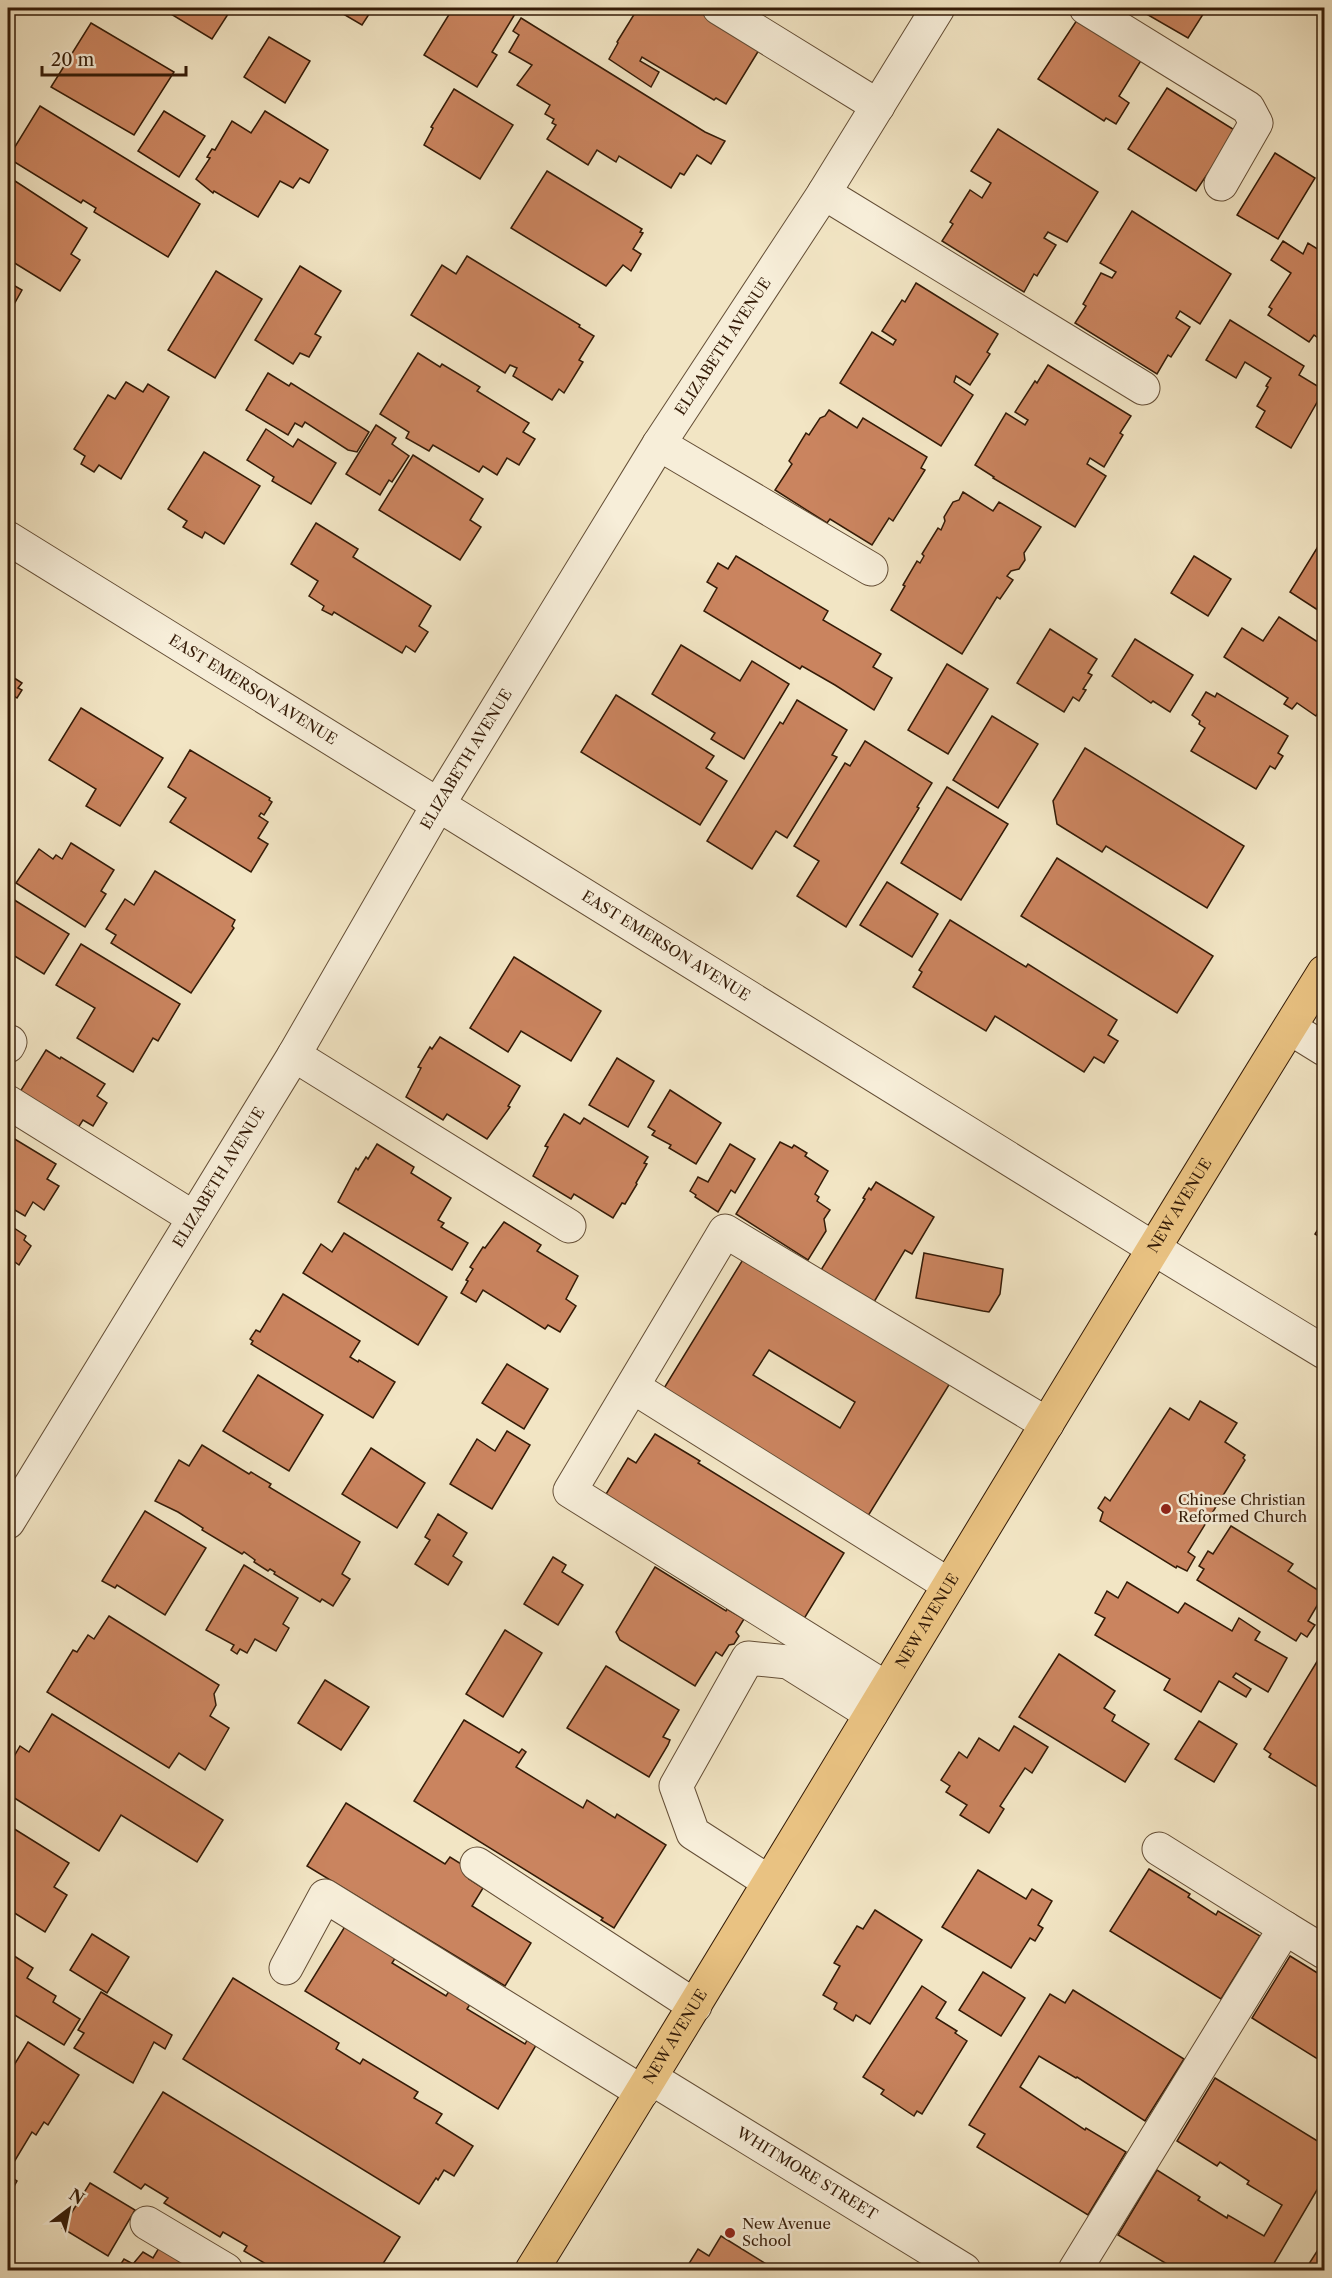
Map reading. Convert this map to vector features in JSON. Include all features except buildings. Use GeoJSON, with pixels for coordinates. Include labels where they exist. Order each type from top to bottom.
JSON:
{"type":"FeatureCollection","features":[{"type":"Feature","properties":{"kind":"main road","name":"NEW AVENUE"},"geometry":{"type":"LineString","coordinates":[[532,2271],[695,2006],[1153,1248],[1324,972]]}},
{"type":"Feature","properties":{"kind":"street"},"geometry":{"type":"LineString","coordinates":[[719,8],[878,106]]}},
{"type":"Feature","properties":{"kind":"street","name":"ELIZABETH AVENUE"},"geometry":{"type":"LineString","coordinates":[[8,1522],[294,1055],[438,805],[658,444],[824,193],[938,8]]}},
{"type":"Feature","properties":{"kind":"street"},"geometry":{"type":"LineString","coordinates":[[1086,8],[1248,108],[1256,123],[1221,184]]}},
{"type":"Feature","properties":{"kind":"street"},"geometry":{"type":"LineString","coordinates":[[824,193],[1143,388]]}},
{"type":"Feature","properties":{"kind":"street"},"geometry":{"type":"LineString","coordinates":[[658,444],[871,569]]}},
{"type":"Feature","properties":{"kind":"street","name":"EAST EMERSON AVENUE"},"geometry":{"type":"LineString","coordinates":[[8,538],[1324,1352]]}},
{"type":"Feature","properties":{"kind":"street"},"geometry":{"type":"LineString","coordinates":[[1290,1028],[1324,1049]]}},
{"type":"Feature","properties":{"kind":"street"},"geometry":{"type":"LineString","coordinates":[[294,1055],[569,1226]]}},
{"type":"Feature","properties":{"kind":"street"},"geometry":{"type":"LineString","coordinates":[[8,1102],[194,1218]]}},
{"type":"Feature","properties":{"kind":"street"},"geometry":{"type":"LineString","coordinates":[[879,1701],[570,1491],[725,1231],[1047,1424]]}},
{"type":"Feature","properties":{"kind":"street"},"geometry":{"type":"LineString","coordinates":[[633,1388],[949,1585]]}},
{"type":"Feature","properties":{"kind":"street"},"geometry":{"type":"LineString","coordinates":[[769,1882],[693,1833],[676,1786],[748,1658],[788,1662],[879,1701]]}},
{"type":"Feature","properties":{"kind":"street"},"geometry":{"type":"LineString","coordinates":[[1159,1849],[1324,1953]]}},
{"type":"Feature","properties":{"kind":"street"},"geometry":{"type":"LineString","coordinates":[[477,1864],[695,2006]]}},
{"type":"Feature","properties":{"kind":"street","name":"WHITMORE STREET"},"geometry":{"type":"LineString","coordinates":[[286,1968],[325,1896],[964,2271]]}},
{"type":"Feature","properties":{"kind":"street"},"geometry":{"type":"LineString","coordinates":[[1075,2271],[1285,1928]]}},
{"type":"Feature","properties":{"kind":"street"},"geometry":{"type":"LineString","coordinates":[[147,2223],[226,2271]]}},
{"type":"Feature","properties":{"kind":"place","name":"Chinese Christian Reformed Church"},"geometry":{"type":"Point","coordinates":[1166,1509]}},
{"type":"Feature","properties":{"kind":"place","name":"New Avenue School"},"geometry":{"type":"Point","coordinates":[730,2233]}}]}
